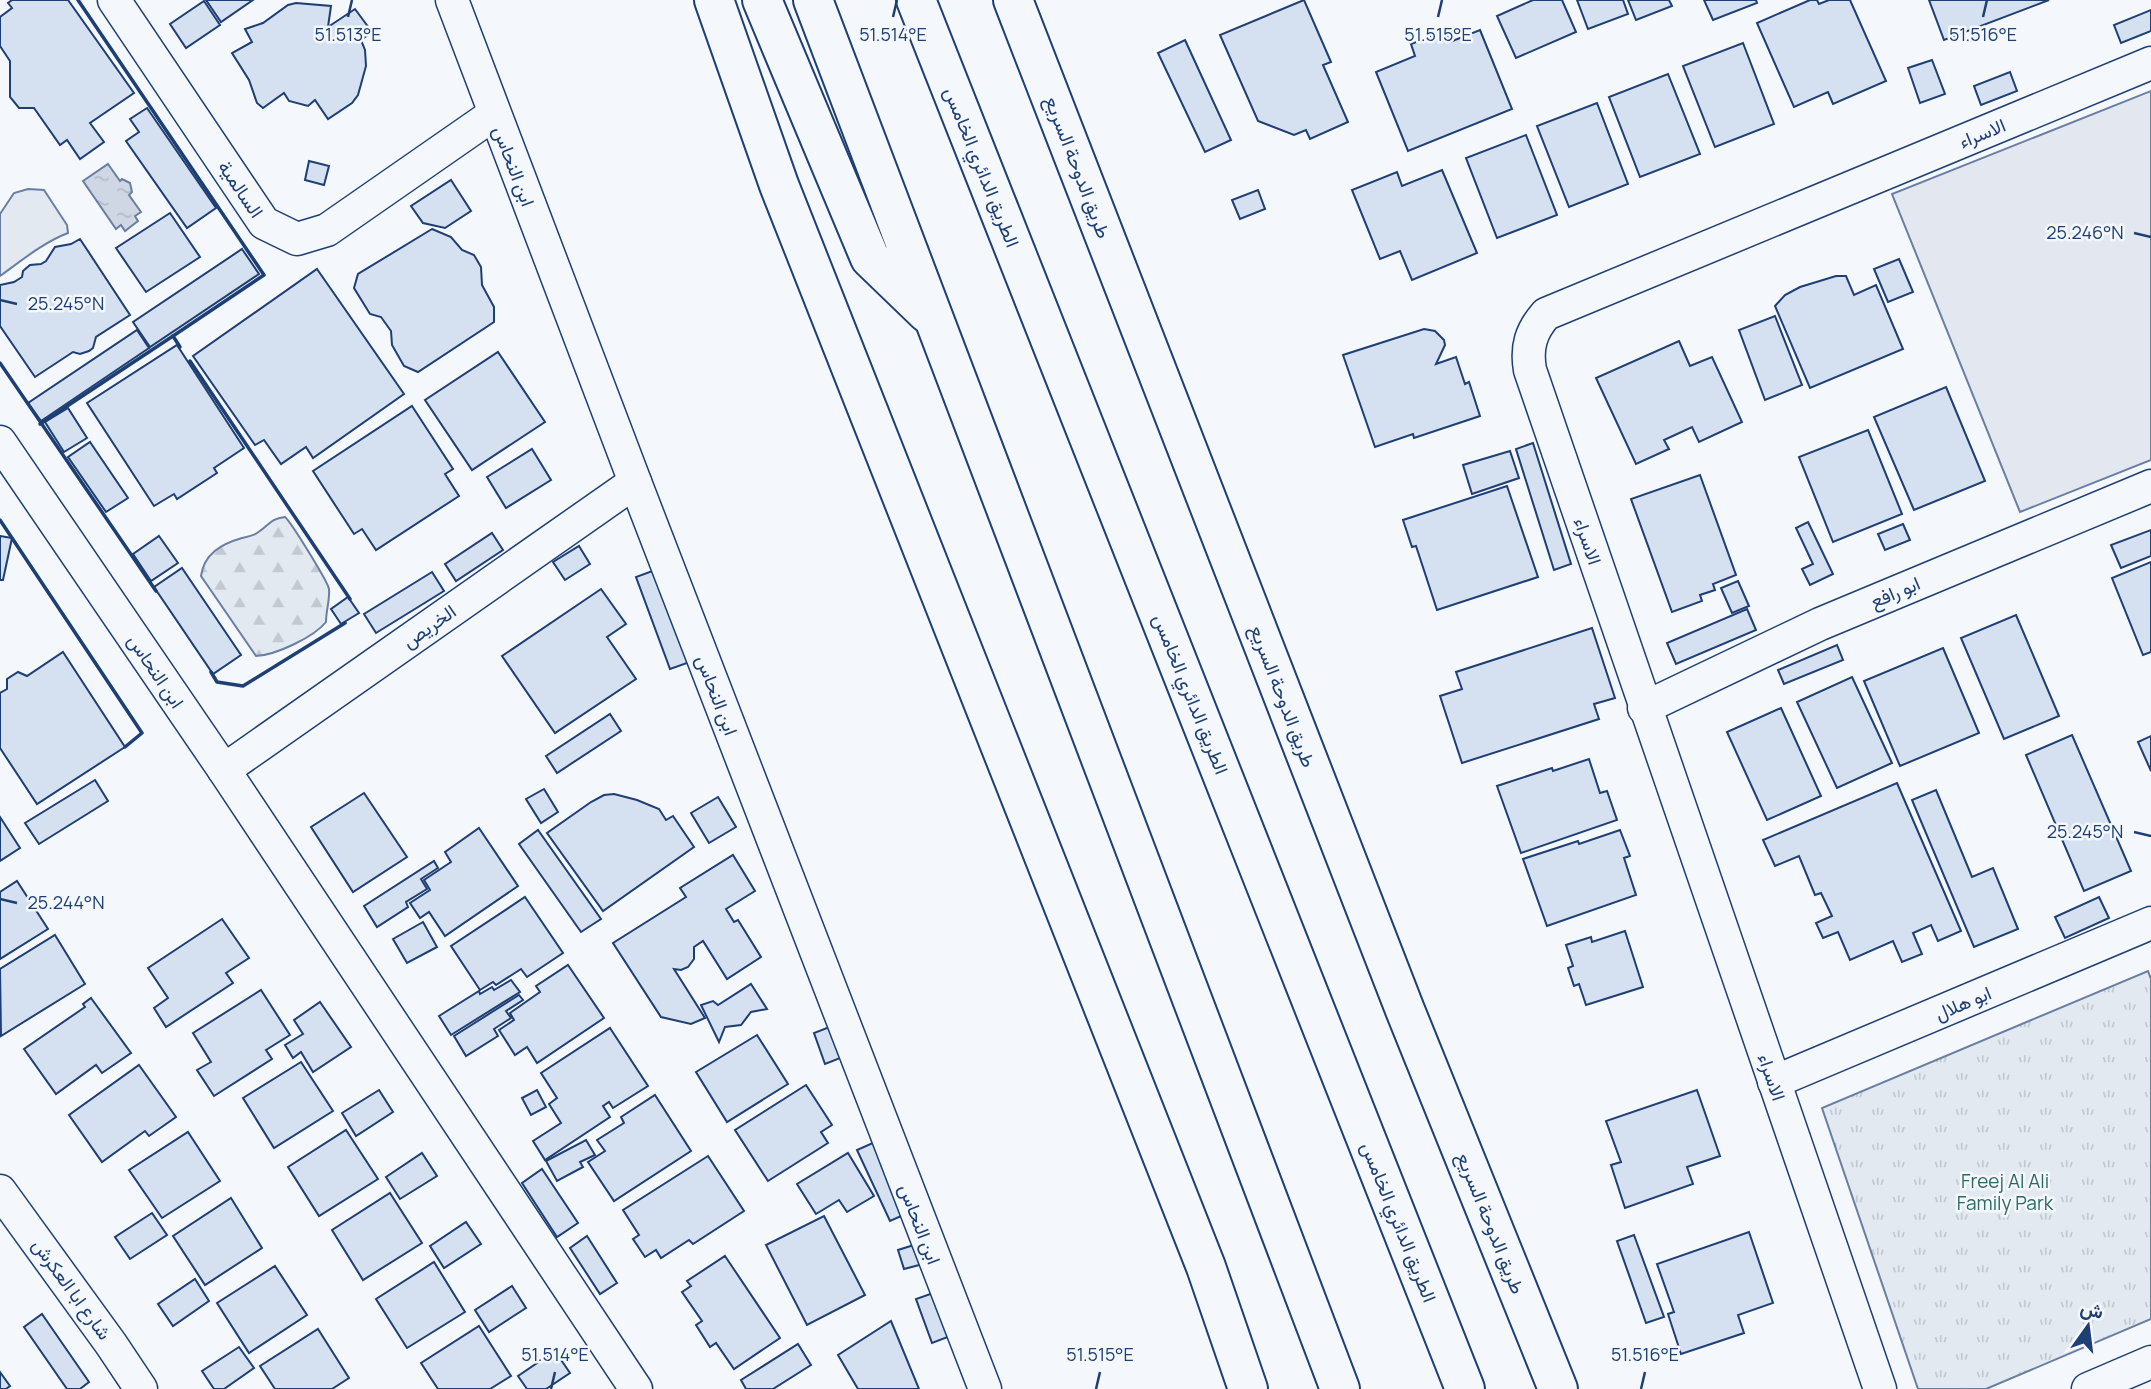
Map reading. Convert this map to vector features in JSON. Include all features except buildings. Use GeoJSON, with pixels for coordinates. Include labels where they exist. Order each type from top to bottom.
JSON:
{"type":"FeatureCollection","features":[{"type":"Feature","properties":{"kind":"main road"},"geometry":{"type":"LineString","coordinates":[[714,0],[779,185],[1206,1267],[1248,1389]]}},
{"type":"Feature","properties":{"kind":"main road"},"geometry":{"type":"LineString","coordinates":[[762,0],[870,258],[935,321]]}},
{"type":"Feature","properties":{"kind":"main road"},"geometry":{"type":"LineString","coordinates":[[813,0],[1340,1389]]}},
{"type":"Feature","properties":{"kind":"main road","name":"الطريق الدائري الخامس"},"geometry":{"type":"LineString","coordinates":[[916,0],[1465,1389]]}},
{"type":"Feature","properties":{"kind":"main road","name":"طريق الدوحة السريع"},"geometry":{"type":"LineString","coordinates":[[1013,0],[1400,997],[1558,1389]]}},
{"type":"Feature","properties":{"kind":"street","name":"السالمية"},"geometry":{"type":"LineString","coordinates":[[114,0],[264,223],[297,240],[327,230],[494,114]]}},
{"type":"Feature","properties":{"kind":"street","name":"ابن النحاس"},"geometry":{"type":"LineString","coordinates":[[452,0],[985,1389]]}},
{"type":"Feature","properties":{"kind":"street","name":"الاسراء"},"geometry":{"type":"LineString","coordinates":[[1880,1389],[1530,370],[1530,340],[1536,326],[1546,314],[2151,64]]}},
{"type":"Feature","properties":{"kind":"street","name":"ابن النحاس"},"geometry":{"type":"LineString","coordinates":[[0,443],[223,770],[636,1389]]}},
{"type":"Feature","properties":{"kind":"street","name":"الخريص"},"geometry":{"type":"LineString","coordinates":[[223,770],[635,482]]}},
{"type":"Feature","properties":{"kind":"street","name":"ابو رافع"},"geometry":{"type":"LineString","coordinates":[[1644,708],[1819,624],[2151,486]]}},
{"type":"Feature","properties":{"kind":"street","name":"ابو هلال"},"geometry":{"type":"LineString","coordinates":[[1774,1082],[2151,923]]}},
{"type":"Feature","properties":{"kind":"street","name":"شارع ابا العكرش"},"geometry":{"type":"LineString","coordinates":[[0,1191],[111,1343],[141,1389]]}},
{"type":"Feature","properties":{"kind":"street"},"geometry":{"type":"LineString","coordinates":[[2088,1389],[2151,1362]]}},
{"type":"Feature","properties":{"kind":"green space"},"geometry":{"type":"Polygon","coordinates":[[[28,189],[44,190],[67,225],[68,233],[41,247],[0,276],[0,214],[14,193],[28,189]]]}},
{"type":"Feature","properties":{"kind":"green space"},"geometry":{"type":"Polygon","coordinates":[[[285,517],[309,552],[329,589],[326,622],[294,644],[256,656],[201,576],[206,562],[215,551],[234,540],[254,535],[273,521],[285,517]]]}},
{"type":"Feature","properties":{"kind":"green space","name":"Freej Al Ali Family Park"},"geometry":{"type":"Polygon","coordinates":[[[2148,971],[2151,979],[2151,1319],[1986,1389],[1918,1389],[1822,1108],[2148,971]]]}},
{"type":"Feature","properties":{"kind":"shaded area"},"geometry":{"type":"Polygon","coordinates":[[[2151,91],[2151,460],[2020,512],[1892,194],[2151,91]]]}},
{"type":"Feature","properties":{"kind":"water"},"geometry":{"type":"Polygon","coordinates":[[[108,164],[120,181],[122,179],[130,183],[132,192],[129,195],[141,212],[135,216],[138,221],[125,231],[121,225],[116,229],[83,181],[108,164]]]}},
{"type":"Feature","properties":{"kind":"wall"},"geometry":{"type":"LineString","coordinates":[[78,0],[264,275],[173,336]]}},
{"type":"Feature","properties":{"kind":"wall"},"geometry":{"type":"LineString","coordinates":[[40,424],[173,336],[180,347]]}},
{"type":"Feature","properties":{"kind":"wall"},"geometry":{"type":"LineString","coordinates":[[190,361],[350,599]]}},
{"type":"Feature","properties":{"kind":"wall"},"geometry":{"type":"LineString","coordinates":[[0,363],[156,591]]}},
{"type":"Feature","properties":{"kind":"wall"},"geometry":{"type":"LineString","coordinates":[[0,520],[142,733],[125,747]]}},
{"type":"Feature","properties":{"kind":"wall"},"geometry":{"type":"LineString","coordinates":[[211,672],[217,682],[243,686],[345,623]]}}]}
